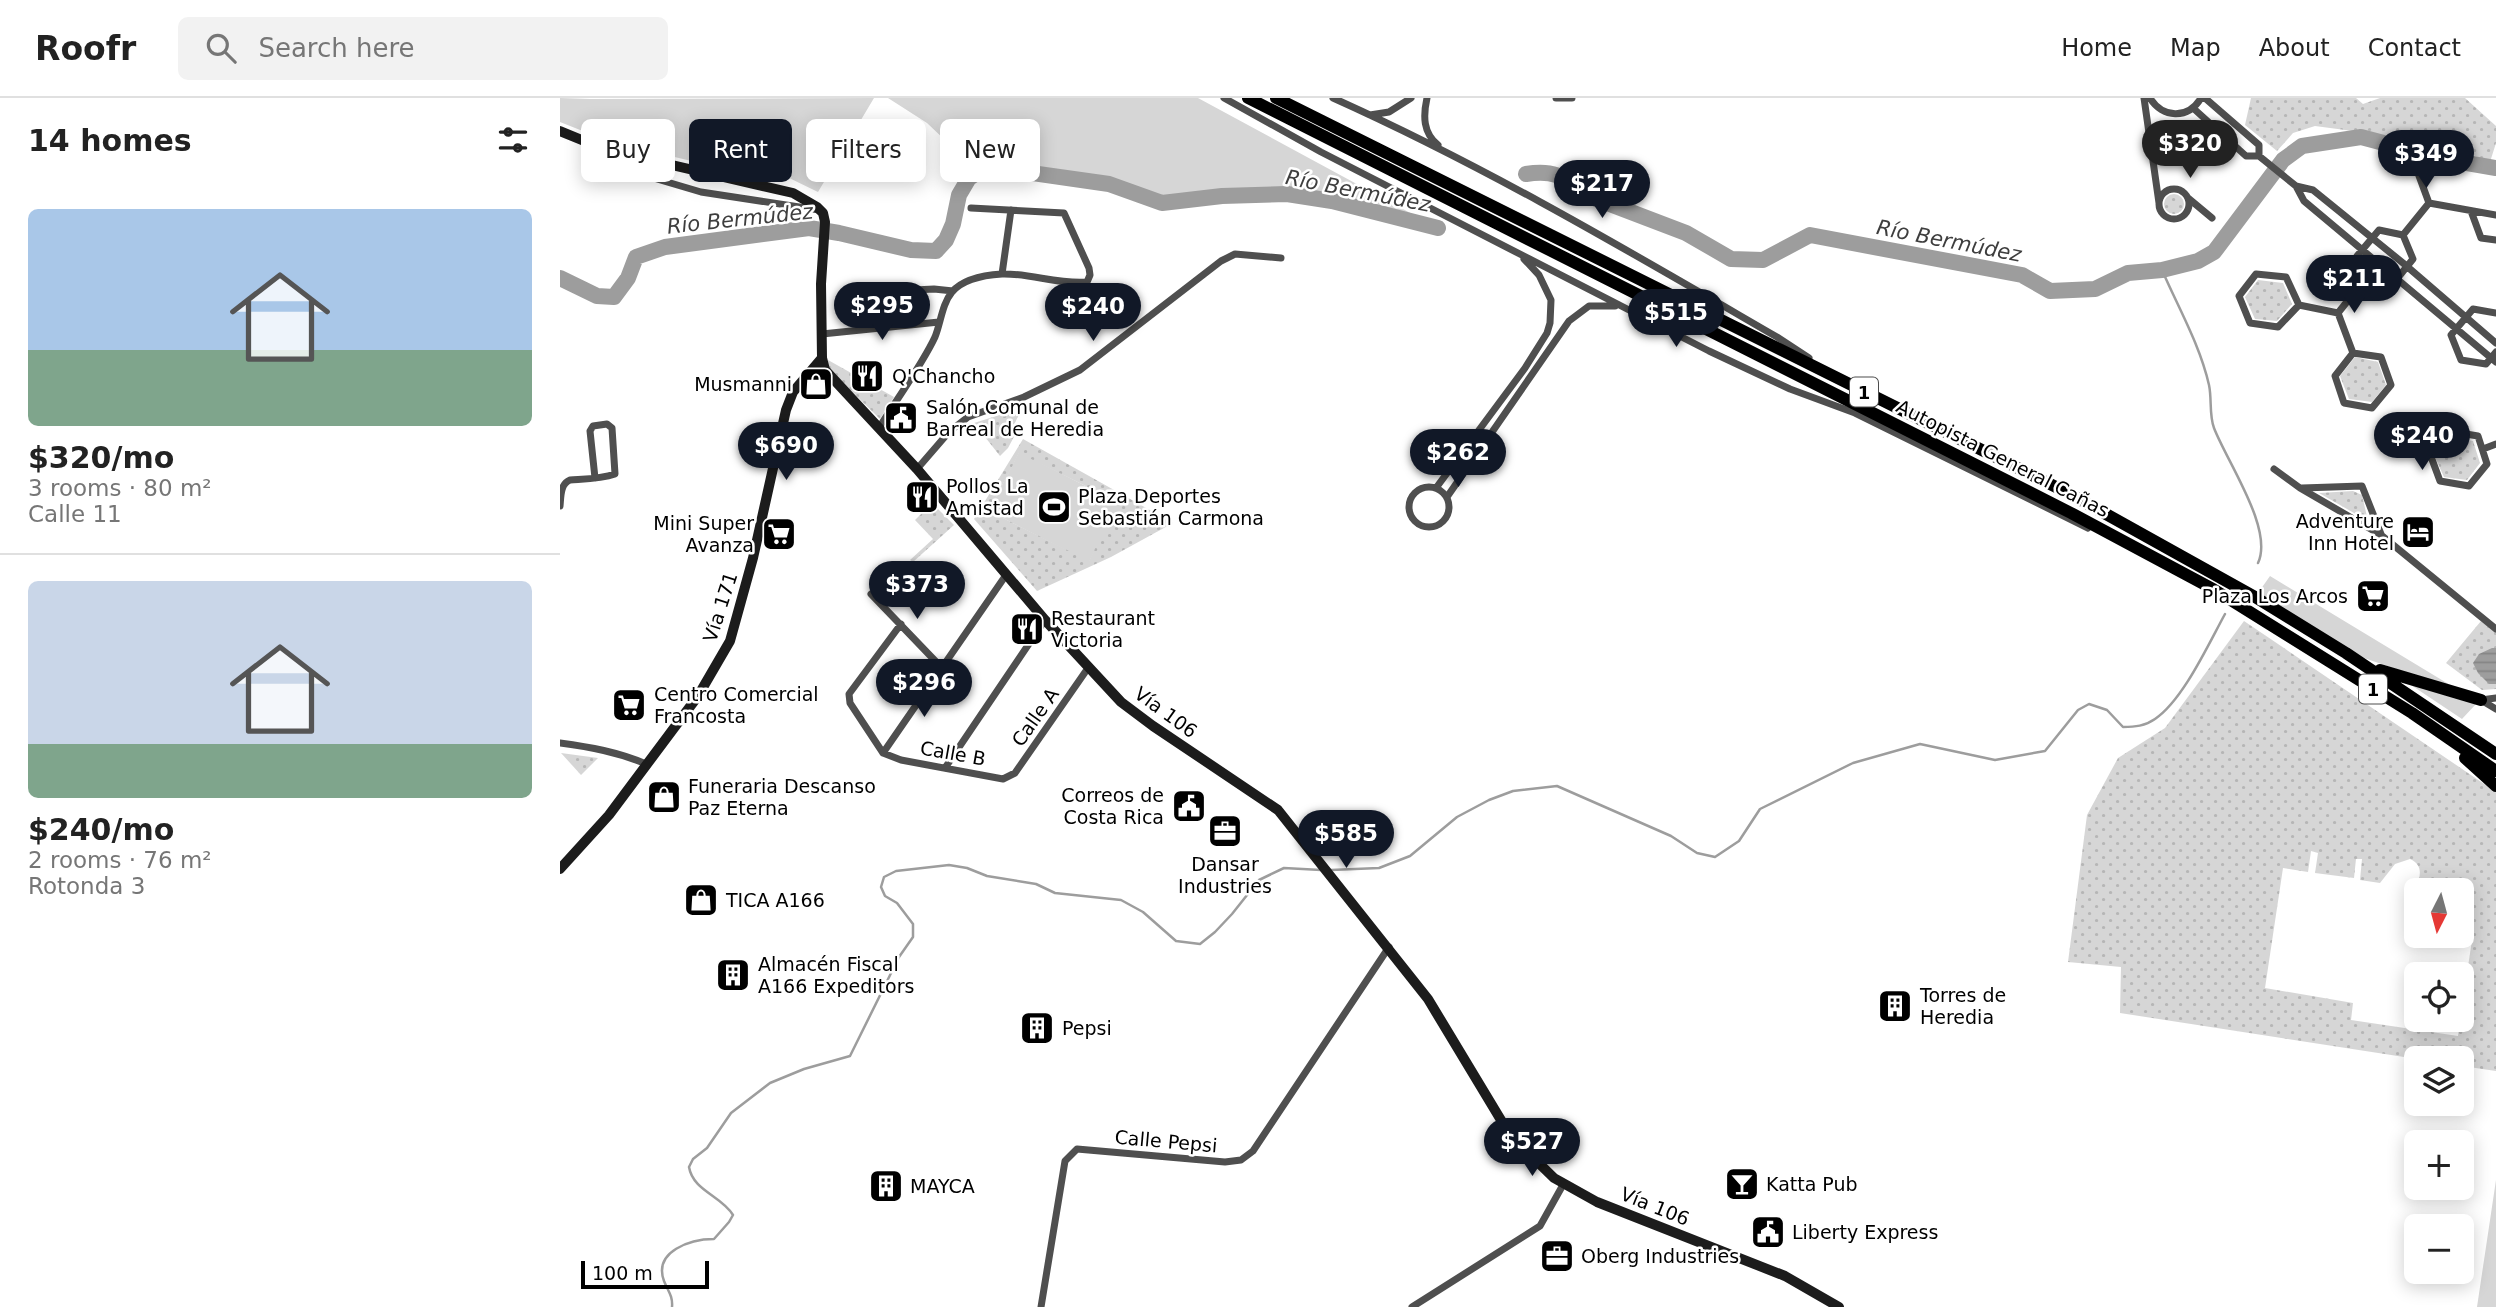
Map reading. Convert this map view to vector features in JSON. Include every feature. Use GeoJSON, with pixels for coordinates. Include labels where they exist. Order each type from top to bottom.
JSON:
{"type":"FeatureCollection","features":[{"type":"Feature","properties":{"kind":"highway","name":"Autopista General Cañas"},"geometry":{"type":"LineString","coordinates":[[1248,98],[2149,555],[2248,610],[2412,713],[2496,771]]}},
{"type":"Feature","properties":{"kind":"highway","name":"Autopista General Cañas"},"geometry":{"type":"LineString","coordinates":[[1276,98],[2070,494],[2255,597],[2367,666],[2496,754]]}},
{"type":"Feature","properties":{"kind":"highway"},"geometry":{"type":"LineString","coordinates":[[2248,610],[2457,751],[2496,786]]}},
{"type":"Feature","properties":{"kind":"highway"},"geometry":{"type":"LineString","coordinates":[[2367,666],[2481,700]]}},
{"type":"Feature","properties":{"kind":"main road"},"geometry":{"type":"LineString","coordinates":[[560,131],[581,140]]}},
{"type":"Feature","properties":{"kind":"main road"},"geometry":{"type":"LineString","coordinates":[[675,166],[719,178],[779,188],[804,198],[821,210],[825,222],[822,358]]}},
{"type":"Feature","properties":{"kind":"main road","name":"Vía 106"},"geometry":{"type":"LineString","coordinates":[[822,358],[825,370],[917,469],[1045,620],[1121,702],[1278,810],[1428,999],[1510,1135],[1554,1178],[1597,1202],[1785,1276],[1839,1307]]}},
{"type":"Feature","properties":{"kind":"main road","name":"Vía 171"},"geometry":{"type":"LineString","coordinates":[[560,869],[609,815],[698,696],[730,641],[753,558],[786,410],[793,392],[822,358]]}},
{"type":"Feature","properties":{"kind":"street"},"geometry":{"type":"LineString","coordinates":[[1224,98],[1321,152],[1762,376],[1821,402],[1855,413],[2072,521],[2149,555]]}},
{"type":"Feature","properties":{"kind":"street"},"geometry":{"type":"LineString","coordinates":[[1333,98],[1447,152],[1612,241],[1777,337],[1847,384]]}},
{"type":"Feature","properties":{"kind":"street"},"geometry":{"type":"LineString","coordinates":[[1370,115],[1389,111],[1411,98]]}},
{"type":"Feature","properties":{"kind":"street"},"geometry":{"type":"LineString","coordinates":[[1427,98],[1425,127],[1431,139],[1447,152]]}},
{"type":"Feature","properties":{"kind":"street"},"geometry":{"type":"LineString","coordinates":[[1556,98],[1572,98]]}},
{"type":"Feature","properties":{"kind":"street"},"geometry":{"type":"LineString","coordinates":[[2144,98],[2159,203],[2165,216],[2179,218],[2188,206],[2187,197]]}},
{"type":"Feature","properties":{"kind":"street"},"geometry":{"type":"LineString","coordinates":[[2150,98],[2163,112],[2179,114],[2193,108],[2203,98],[2259,145],[2260,157]]}},
{"type":"Feature","properties":{"kind":"street"},"geometry":{"type":"LineString","coordinates":[[2148,129],[2157,107]]}},
{"type":"Feature","properties":{"kind":"street"},"geometry":{"type":"LineString","coordinates":[[2193,108],[2246,156],[2260,157],[2295,185],[2304,201],[2456,329],[2494,357],[2486,364],[2461,359],[2451,335],[2456,329],[2466,317],[2473,309],[2496,313]]}},
{"type":"Feature","properties":{"kind":"street"},"geometry":{"type":"LineString","coordinates":[[2383,151],[2388,160],[2415,166]]}},
{"type":"Feature","properties":{"kind":"street"},"geometry":{"type":"LineString","coordinates":[[2415,166],[2421,158]]}},
{"type":"Feature","properties":{"kind":"street"},"geometry":{"type":"LineString","coordinates":[[2415,166],[2429,203]]}},
{"type":"Feature","properties":{"kind":"street"},"geometry":{"type":"LineString","coordinates":[[669,182],[701,192],[821,210]]}},
{"type":"Feature","properties":{"kind":"street"},"geometry":{"type":"LineString","coordinates":[[2295,185],[2313,190],[2496,343]]}},
{"type":"Feature","properties":{"kind":"street"},"geometry":{"type":"LineString","coordinates":[[2159,203],[2168,190],[2179,190],[2212,218]]}},
{"type":"Feature","properties":{"kind":"street"},"geometry":{"type":"LineString","coordinates":[[2429,203],[2496,215]]}},
{"type":"Feature","properties":{"kind":"street"},"geometry":{"type":"LineString","coordinates":[[2403,234],[2429,203]]}},
{"type":"Feature","properties":{"kind":"street"},"geometry":{"type":"LineString","coordinates":[[875,292],[934,289],[953,291],[981,277],[1002,274],[1087,282],[1089,268],[1064,213],[971,208]]}},
{"type":"Feature","properties":{"kind":"street"},"geometry":{"type":"LineString","coordinates":[[1002,274],[1012,210]]}},
{"type":"Feature","properties":{"kind":"street"},"geometry":{"type":"LineString","coordinates":[[2471,211],[2481,238],[2496,240]]}},
{"type":"Feature","properties":{"kind":"street"},"geometry":{"type":"LineString","coordinates":[[2365,279],[2357,256],[2378,230],[2403,234]]}},
{"type":"Feature","properties":{"kind":"street"},"geometry":{"type":"LineString","coordinates":[[2365,279],[2392,285],[2413,258],[2403,234]]}},
{"type":"Feature","properties":{"kind":"street"},"geometry":{"type":"LineString","coordinates":[[1436,488],[1525,368],[1547,333],[1551,312],[1547,289],[1539,275],[1515,251]]}},
{"type":"Feature","properties":{"kind":"street"},"geometry":{"type":"LineString","coordinates":[[917,469],[949,432],[968,417],[1024,397],[1080,370],[1221,261],[1235,254],[1281,258]]}},
{"type":"Feature","properties":{"kind":"street"},"geometry":{"type":"LineString","coordinates":[[2256,274],[2286,277],[2299,305],[2278,327],[2250,323],[2239,296],[2256,274]]}},
{"type":"Feature","properties":{"kind":"street"},"geometry":{"type":"LineString","coordinates":[[2339,313],[2365,279]]}},
{"type":"Feature","properties":{"kind":"street"},"geometry":{"type":"LineString","coordinates":[[879,428],[934,337],[953,291]]}},
{"type":"Feature","properties":{"kind":"street"},"geometry":{"type":"LineString","coordinates":[[1447,497],[1569,321],[1589,306],[1606,304],[1623,307]]}},
{"type":"Feature","properties":{"kind":"street"},"geometry":{"type":"LineString","coordinates":[[2299,305],[2339,313]]}},
{"type":"Feature","properties":{"kind":"street"},"geometry":{"type":"LineString","coordinates":[[2339,313],[2353,353]]}},
{"type":"Feature","properties":{"kind":"street"},"geometry":{"type":"LineString","coordinates":[[822,334],[939,322]]}},
{"type":"Feature","properties":{"kind":"street"},"geometry":{"type":"LineString","coordinates":[[2353,353],[2381,357],[2391,385],[2372,408],[2344,402],[2335,376],[2353,353]]}},
{"type":"Feature","properties":{"kind":"street"},"geometry":{"type":"LineString","coordinates":[[560,506],[563,484],[566,481],[595,478],[615,474],[612,428],[607,424],[593,426],[590,431],[595,478]]}},
{"type":"Feature","properties":{"kind":"street"},"geometry":{"type":"LineString","coordinates":[[2448,431],[2478,436],[2483,449],[2487,464],[2469,486],[2440,481],[2430,454],[2448,431]]}},
{"type":"Feature","properties":{"kind":"street"},"geometry":{"type":"LineString","coordinates":[[2483,449],[2496,444]]}},
{"type":"Feature","properties":{"kind":"street"},"geometry":{"type":"LineString","coordinates":[[2274,470],[2381,535],[2496,629]]}},
{"type":"Feature","properties":{"kind":"street"},"geometry":{"type":"LineString","coordinates":[[1430,486],[1436,488],[1447,497],[1448,515],[1439,524],[1427,527],[1415,522],[1409,512],[1410,499],[1418,489],[1430,486]]}},
{"type":"Feature","properties":{"kind":"street"},"geometry":{"type":"LineString","coordinates":[[2300,488],[2362,486],[2381,535]]}},
{"type":"Feature","properties":{"kind":"street"},"geometry":{"type":"LineString","coordinates":[[901,624],[849,694],[850,703],[883,753],[1006,575]]}},
{"type":"Feature","properties":{"kind":"street"},"geometry":{"type":"LineString","coordinates":[[871,594],[942,668]]}},
{"type":"Feature","properties":{"kind":"street"},"geometry":{"type":"LineString","coordinates":[[944,768],[1045,620]]}},
{"type":"Feature","properties":{"kind":"street","name":"Calle A"},"geometry":{"type":"LineString","coordinates":[[1003,779],[1015,773],[1088,668]]}},
{"type":"Feature","properties":{"kind":"street"},"geometry":{"type":"LineString","coordinates":[[2481,700],[2496,698]]}},
{"type":"Feature","properties":{"kind":"street"},"geometry":{"type":"LineString","coordinates":[[2481,700],[2496,709]]}},
{"type":"Feature","properties":{"kind":"street"},"geometry":{"type":"LineString","coordinates":[[560,743],[597,748],[646,764]]}},
{"type":"Feature","properties":{"kind":"street","name":"Calle B"},"geometry":{"type":"LineString","coordinates":[[883,753],[901,760],[1003,779]]}},
{"type":"Feature","properties":{"kind":"street","name":"Calle Pepsi"},"geometry":{"type":"LineString","coordinates":[[1041,1307],[1065,1161],[1070,1154],[1077,1149],[1224,1162],[1241,1160],[1253,1151],[1388,947]]}},
{"type":"Feature","properties":{"kind":"street"},"geometry":{"type":"LineString","coordinates":[[1412,1307],[1541,1226],[1564,1183]]}},
{"type":"Feature","properties":{"kind":"shaded area"},"geometry":{"type":"Polygon","coordinates":[[[560,98],[874,98],[861,119],[806,119],[806,182],[824,182],[818,192],[792,179],[792,119],[689,119],[689,160],[675,157],[675,119],[581,119],[581,130],[560,122],[560,98]]]}},
{"type":"Feature","properties":{"kind":"shaded area"},"geometry":{"type":"Polygon","coordinates":[[[888,98],[1198,98],[1438,228],[1332,201],[1287,194],[1222,196],[1162,203],[1109,184],[1040,174],[1040,119],[940,119],[940,135],[926,122],[926,119],[921,119],[888,98]]]}},
{"type":"Feature","properties":{"kind":"shaded area"},"geometry":{"type":"Polygon","coordinates":[[[2251,98],[2356,98],[2363,104],[2380,98],[2465,98],[2496,126],[2496,143],[2490,162],[2443,143],[2315,126],[2293,133],[2277,151],[2245,125],[2251,98]]]}},
{"type":"Feature","properties":{"kind":"shaded area"},"geometry":{"type":"Polygon","coordinates":[[[2170,194],[2178,194],[2184,204],[2178,214],[2170,214],[2164,208],[2164,200],[2170,194]]]}},
{"type":"Feature","properties":{"kind":"shaded area"},"geometry":{"type":"Polygon","coordinates":[[[2258,280],[2283,283],[2292,304],[2277,321],[2255,319],[2245,297],[2258,280]]]}},
{"type":"Feature","properties":{"kind":"shaded area"},"geometry":{"type":"Polygon","coordinates":[[[2355,357],[2378,362],[2386,385],[2372,402],[2349,399],[2340,376],[2355,357]]]}},
{"type":"Feature","properties":{"kind":"shaded area"},"geometry":{"type":"Polygon","coordinates":[[[828,360],[894,397],[880,419],[828,368],[828,360]]]}},
{"type":"Feature","properties":{"kind":"shaded area"},"geometry":{"type":"Polygon","coordinates":[[[1022,408],[1012,429],[1016,433],[1000,456],[974,423],[1022,408]]]}},
{"type":"Feature","properties":{"kind":"shaded area"},"geometry":{"type":"Polygon","coordinates":[[[2450,437],[2473,441],[2480,463],[2467,480],[2444,477],[2435,457],[2450,437]]]}},
{"type":"Feature","properties":{"kind":"shaded area"},"geometry":{"type":"Polygon","coordinates":[[[1023,439],[1173,523],[1111,557],[1037,591],[974,519],[1023,439]],[[1019,453],[989,511],[1089,561],[1118,502],[1019,453]]]}},
{"type":"Feature","properties":{"kind":"shaded area","name":"Plaza Deportes Sebastián Carmona"},"geometry":{"type":"Polygon","coordinates":[[[1019,452],[1119,503],[1089,562],[989,511],[1019,452]]]}},
{"type":"Feature","properties":{"kind":"shaded area"},"geometry":{"type":"Polygon","coordinates":[[[2353,491],[2362,495],[2368,521],[2319,493],[2353,491]]]}},
{"type":"Feature","properties":{"kind":"shaded area"},"geometry":{"type":"Polygon","coordinates":[[[932,503],[954,525],[913,562],[910,560],[933,539],[915,520],[932,503]]]}},
{"type":"Feature","properties":{"kind":"shaded area"},"geometry":{"type":"Polygon","coordinates":[[[2270,576],[2460,691],[2364,658],[2258,593],[2270,576]]]}},
{"type":"Feature","properties":{"kind":"shaded area"},"geometry":{"type":"Polygon","coordinates":[[[2244,621],[2496,792],[2496,1071],[2474,1068],[2474,1046],[2404,1046],[2404,1057],[2120,1013],[2121,967],[2068,962],[2087,815],[2118,758],[2165,728],[2244,621]],[[2311,851],[2308,872],[2283,868],[2265,988],[2353,1003],[2351,1020],[2404,1028],[2404,1032],[2458,1036],[2458,1032],[2474,1032],[2474,962],[2469,962],[2471,948],[2474,948],[2474,878],[2419,878],[2420,870],[2410,859],[2395,864],[2380,883],[2360,880],[2362,859],[2356,859],[2354,878],[2315,873],[2318,853],[2311,851]]]}},
{"type":"Feature","properties":{"kind":"shaded area"},"geometry":{"type":"Polygon","coordinates":[[[2481,621],[2496,633],[2496,689],[2482,690],[2446,663],[2481,621]]]}},
{"type":"Feature","properties":{"kind":"shaded area"},"geometry":{"type":"Polygon","coordinates":[[[2496,648],[2496,684],[2489,684],[2473,663],[2479,654],[2496,648]]]}},
{"type":"Feature","properties":{"kind":"shaded area"},"geometry":{"type":"Polygon","coordinates":[[[2402,679],[2476,704],[2462,719],[2402,679]]]}},
{"type":"Feature","properties":{"kind":"shaded area"},"geometry":{"type":"Polygon","coordinates":[[[561,753],[598,758],[581,775],[561,753]]]}},
{"type":"Feature","properties":{"kind":"shaded area"},"geometry":{"type":"Polygon","coordinates":[[[2496,1180],[2496,1307],[2477,1307],[2496,1180]]]}},
{"type":"Feature","properties":{"kind":"waterway","name":"Río Bermúdez"},"geometry":{"type":"LineString","coordinates":[[1526,174],[1557,175],[1581,193],[1686,233],[1731,259],[1763,260],[1810,235],[2022,275],[2050,291],[2095,289],[2128,273],[2162,270],[2198,261],[2214,252],[2283,160],[2302,146],[2361,137],[2444,159],[2496,168]]}},
{"type":"Feature","properties":{"kind":"waterway","name":"Río Bermúdez"},"geometry":{"type":"LineString","coordinates":[[560,278],[597,296],[614,297],[628,278],[636,257],[665,247],[809,228],[911,250],[936,251],[946,240],[953,224],[959,195],[969,178],[981,170],[1011,170],[1109,184],[1162,203],[1222,196],[1287,194],[1332,201],[1438,228]]}},
{"type":"Feature","properties":{"kind":"waterway"},"geometry":{"type":"LineString","coordinates":[[2162,270],[2205,370],[2214,428],[2255,514],[2260,532],[2258,563]]}},
{"type":"Feature","properties":{"kind":"waterway"},"geometry":{"type":"LineString","coordinates":[[1331,870],[1379,868],[1410,856],[1457,817],[1489,800],[1513,791],[1557,786],[1671,836],[1697,853],[1715,857],[1739,841],[1760,809],[1853,763],[1920,744],[1995,760],[2045,751],[2078,710],[2089,704],[2107,710],[2123,727],[2147,723],[2165,710],[2185,686],[2225,614]]}},
{"type":"Feature","properties":{"kind":"waterway"},"geometry":{"type":"LineString","coordinates":[[672,1307],[662,1271],[664,1262],[685,1244],[714,1239],[733,1215],[696,1182],[689,1167],[693,1159],[707,1148],[731,1113],[770,1083],[804,1069],[850,1056],[899,957],[913,937],[913,924],[897,903],[885,896],[881,887],[884,877],[896,871],[949,865],[967,868],[987,876],[1036,884],[1055,893],[1121,900],[1143,912],[1176,941],[1200,944],[1232,914],[1259,880],[1284,868],[1321,870]]}},
{"type":"Feature","properties":{"kind":"place","name":"Q'Chancho"},"geometry":{"type":"Point","coordinates":[867,376]}},
{"type":"Feature","properties":{"kind":"place","name":"Musmanni"},"geometry":{"type":"Point","coordinates":[816,384]}},
{"type":"Feature","properties":{"kind":"place","name":"Salón Comunal de Barreal de Heredia"},"geometry":{"type":"Point","coordinates":[901,418]}},
{"type":"Feature","properties":{"kind":"place","name":"Pollos La Amistad"},"geometry":{"type":"Point","coordinates":[922,497]}},
{"type":"Feature","properties":{"kind":"place","name":"Plaza Deportes Sebastián Carmona"},"geometry":{"type":"Point","coordinates":[1054,507]}},
{"type":"Feature","properties":{"kind":"place","name":"Adventure Inn Hotel"},"geometry":{"type":"Point","coordinates":[2418,532]}},
{"type":"Feature","properties":{"kind":"place","name":"Mini Super Avanza"},"geometry":{"type":"Point","coordinates":[779,534]}},
{"type":"Feature","properties":{"kind":"place","name":"Plaza Los Arcos"},"geometry":{"type":"Point","coordinates":[2373,596]}},
{"type":"Feature","properties":{"kind":"place","name":"Restaurant Victoria"},"geometry":{"type":"Point","coordinates":[1027,629]}},
{"type":"Feature","properties":{"kind":"place","name":"Centro Comercial Francosta"},"geometry":{"type":"Point","coordinates":[629,705]}},
{"type":"Feature","properties":{"kind":"place","name":"Funeraria Descanso Paz Eterna"},"geometry":{"type":"Point","coordinates":[664,797]}},
{"type":"Feature","properties":{"kind":"place","name":"Correos de Costa Rica"},"geometry":{"type":"Point","coordinates":[1189,806]}},
{"type":"Feature","properties":{"kind":"place","name":"Dansar Industries"},"geometry":{"type":"Point","coordinates":[1225,831]}},
{"type":"Feature","properties":{"kind":"place","name":"TICA A166"},"geometry":{"type":"Point","coordinates":[701,900]}},
{"type":"Feature","properties":{"kind":"place","name":"Almacén Fiscal A166 Expeditors"},"geometry":{"type":"Point","coordinates":[733,975]}},
{"type":"Feature","properties":{"kind":"place","name":"Torres de Heredia"},"geometry":{"type":"Point","coordinates":[1895,1006]}},
{"type":"Feature","properties":{"kind":"place","name":"Pepsi"},"geometry":{"type":"Point","coordinates":[1037,1028]}},
{"type":"Feature","properties":{"kind":"place","name":"Katta Pub"},"geometry":{"type":"Point","coordinates":[1742,1184]}},
{"type":"Feature","properties":{"kind":"place","name":"MAYCA"},"geometry":{"type":"Point","coordinates":[886,1186]}},
{"type":"Feature","properties":{"kind":"place","name":"Liberty Express"},"geometry":{"type":"Point","coordinates":[1768,1232]}},
{"type":"Feature","properties":{"kind":"place","name":"Oberg Industries"},"geometry":{"type":"Point","coordinates":[1557,1256]}}]}
